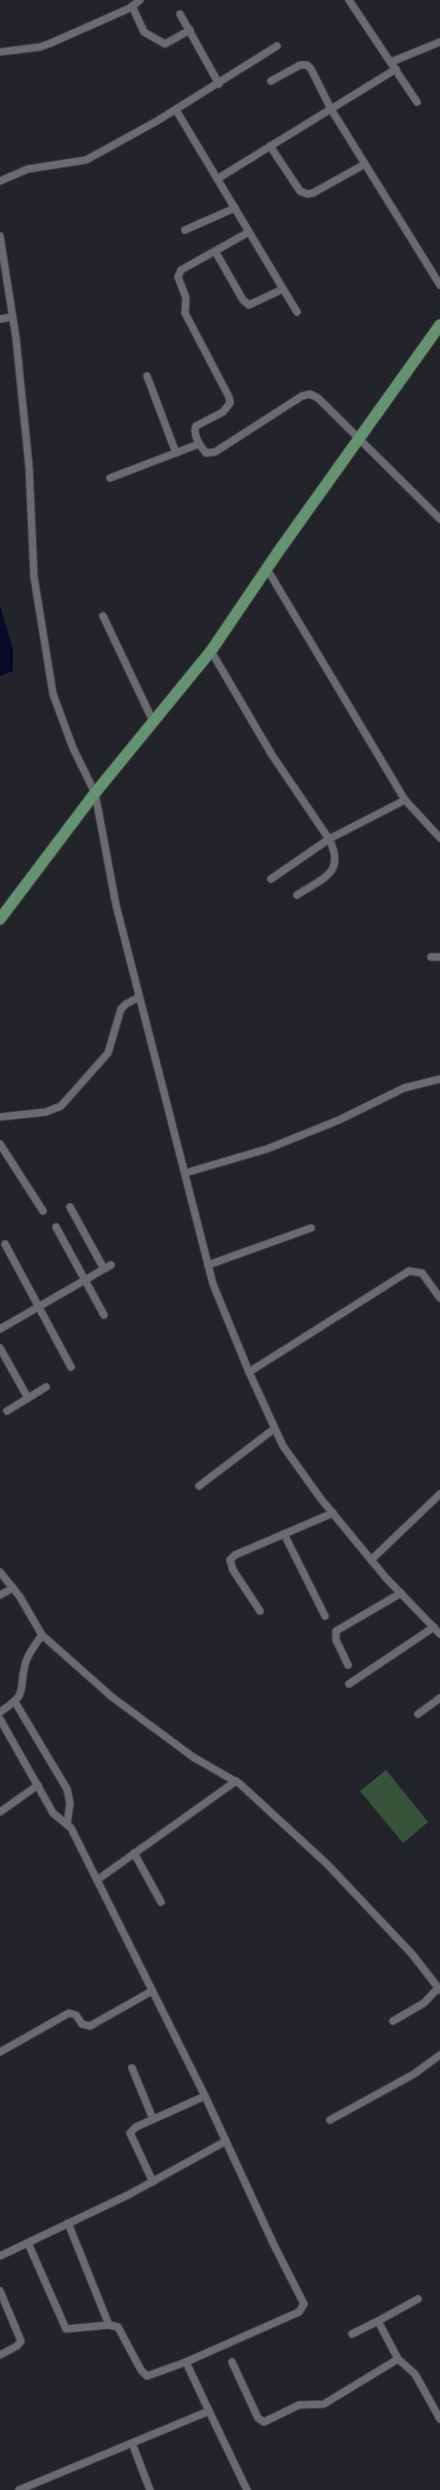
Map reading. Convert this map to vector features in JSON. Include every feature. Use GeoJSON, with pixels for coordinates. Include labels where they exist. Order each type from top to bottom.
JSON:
{"type":"FeatureCollection","features":[{"type":"Feature","properties":{"kind":"main road"},"geometry":{"type":"LineString","coordinates":[[0,919],[95,793],[211,651],[267,569],[440,326]]}},
{"type":"Feature","properties":{"kind":"street"},"geometry":{"type":"LineString","coordinates":[[0,52],[40,47],[51,43],[132,6],[140,0]]}},
{"type":"Feature","properties":{"kind":"street"},"geometry":{"type":"LineString","coordinates":[[349,0],[396,69],[416,102]]}},
{"type":"Feature","properties":{"kind":"street"},"geometry":{"type":"LineString","coordinates":[[132,6],[144,32],[165,44],[190,30]]}},
{"type":"Feature","properties":{"kind":"street"},"geometry":{"type":"LineString","coordinates":[[180,14],[219,84]]}},
{"type":"Feature","properties":{"kind":"street"},"geometry":{"type":"LineString","coordinates":[[391,62],[440,42]]}},
{"type":"Feature","properties":{"kind":"street"},"geometry":{"type":"LineString","coordinates":[[0,181],[28,170],[86,160],[176,110],[277,46]]}},
{"type":"Feature","properties":{"kind":"street"},"geometry":{"type":"LineString","coordinates":[[271,81],[300,65],[307,65],[331,109],[440,285]]}},
{"type":"Feature","properties":{"kind":"street"},"geometry":{"type":"LineString","coordinates":[[217,179],[396,69]]}},
{"type":"Feature","properties":{"kind":"street"},"geometry":{"type":"LineString","coordinates":[[176,110],[297,312]]}},
{"type":"Feature","properties":{"kind":"street"},"geometry":{"type":"LineString","coordinates":[[270,146],[300,191],[307,194],[313,193],[365,164]]}},
{"type":"Feature","properties":{"kind":"street"},"geometry":{"type":"LineString","coordinates":[[185,230],[235,208]]}},
{"type":"Feature","properties":{"kind":"street"},"geometry":{"type":"LineString","coordinates":[[249,232],[181,270],[178,277],[186,298],[185,313],[229,397],[230,403],[223,412],[196,426],[195,434],[200,444],[206,453],[215,452],[302,396],[310,394],[318,398],[439,517]]}},
{"type":"Feature","properties":{"kind":"street"},"geometry":{"type":"LineString","coordinates":[[0,236],[12,317],[29,466],[34,577],[53,694],[73,748],[95,793],[116,905],[213,1284],[249,1372],[283,1446],[333,1513],[371,1560],[440,1634]]}},
{"type":"Feature","properties":{"kind":"street"},"geometry":{"type":"LineString","coordinates":[[215,251],[243,300],[249,305],[283,289]]}},
{"type":"Feature","properties":{"kind":"street"},"geometry":{"type":"LineString","coordinates":[[0,319],[12,317]]}},
{"type":"Feature","properties":{"kind":"street"},"geometry":{"type":"LineString","coordinates":[[147,376],[176,452]]}},
{"type":"Feature","properties":{"kind":"street"},"geometry":{"type":"LineString","coordinates":[[110,478],[200,444]]}},
{"type":"Feature","properties":{"kind":"street"},"geometry":{"type":"LineString","coordinates":[[267,569],[405,800],[440,838]]}},
{"type":"Feature","properties":{"kind":"street"},"geometry":{"type":"LineString","coordinates":[[103,616],[154,721]]}},
{"type":"Feature","properties":{"kind":"street"},"geometry":{"type":"LineString","coordinates":[[211,651],[272,755],[329,839],[336,858],[333,869],[297,895]]}},
{"type":"Feature","properties":{"kind":"street"},"geometry":{"type":"LineString","coordinates":[[271,879],[329,839],[405,800]]}},
{"type":"Feature","properties":{"kind":"street"},"geometry":{"type":"LineString","coordinates":[[431,957],[440,957]]}},
{"type":"Feature","properties":{"kind":"street"},"geometry":{"type":"LineString","coordinates":[[0,1117],[46,1112],[61,1106],[108,1053],[121,1009],[126,1004],[140,997]]}},
{"type":"Feature","properties":{"kind":"street"},"geometry":{"type":"LineString","coordinates":[[185,1173],[267,1149],[339,1120],[404,1088],[440,1079]]}},
{"type":"Feature","properties":{"kind":"street"},"geometry":{"type":"LineString","coordinates":[[0,1144],[43,1212]]}},
{"type":"Feature","properties":{"kind":"street"},"geometry":{"type":"LineString","coordinates":[[70,1207],[104,1269]]}},
{"type":"Feature","properties":{"kind":"street"},"geometry":{"type":"LineString","coordinates":[[56,1227],[104,1315]]}},
{"type":"Feature","properties":{"kind":"street"},"geometry":{"type":"LineString","coordinates":[[208,1265],[311,1228]]}},
{"type":"Feature","properties":{"kind":"street"},"geometry":{"type":"LineString","coordinates":[[5,1244],[71,1367]]}},
{"type":"Feature","properties":{"kind":"street"},"geometry":{"type":"LineString","coordinates":[[0,1329],[111,1265]]}},
{"type":"Feature","properties":{"kind":"street"},"geometry":{"type":"LineString","coordinates":[[249,1372],[409,1271],[422,1273],[440,1298]]}},
{"type":"Feature","properties":{"kind":"street"},"geometry":{"type":"LineString","coordinates":[[0,1348],[28,1398]]}},
{"type":"Feature","properties":{"kind":"street"},"geometry":{"type":"LineString","coordinates":[[7,1411],[46,1387]]}},
{"type":"Feature","properties":{"kind":"street"},"geometry":{"type":"LineString","coordinates":[[199,1486],[274,1429]]}},
{"type":"Feature","properties":{"kind":"street"},"geometry":{"type":"LineString","coordinates":[[371,1560],[440,1494]]}},
{"type":"Feature","properties":{"kind":"street"},"geometry":{"type":"LineString","coordinates":[[260,1611],[233,1570],[230,1560],[235,1556],[333,1513]]}},
{"type":"Feature","properties":{"kind":"street"},"geometry":{"type":"LineString","coordinates":[[284,1534],[325,1616]]}},
{"type":"Feature","properties":{"kind":"street"},"geometry":{"type":"LineString","coordinates":[[0,1572],[13,1588],[42,1635],[112,1697],[193,1757],[236,1781],[327,1864],[412,1954],[439,1989],[424,2003],[393,2021]]}},
{"type":"Feature","properties":{"kind":"street"},"geometry":{"type":"LineString","coordinates":[[0,1595],[13,1588]]}},
{"type":"Feature","properties":{"kind":"street"},"geometry":{"type":"LineString","coordinates":[[348,1665],[336,1640],[336,1631],[401,1593]]}},
{"type":"Feature","properties":{"kind":"street"},"geometry":{"type":"LineString","coordinates":[[349,1684],[434,1627]]}},
{"type":"Feature","properties":{"kind":"street"},"geometry":{"type":"LineString","coordinates":[[0,1712],[14,1702],[23,1688],[28,1656],[42,1635]]}},
{"type":"Feature","properties":{"kind":"street"},"geometry":{"type":"LineString","coordinates":[[418,1714],[440,1698]]}},
{"type":"Feature","properties":{"kind":"street"},"geometry":{"type":"LineString","coordinates":[[14,1702],[67,1789],[70,1803],[67,1824]]}},
{"type":"Feature","properties":{"kind":"street"},"geometry":{"type":"LineString","coordinates":[[0,1719],[57,1818],[67,1824],[97,1880],[205,2096],[304,2304],[299,2312],[186,2362],[147,2376],[141,2370],[120,2330],[109,2325],[69,2330],[63,2326],[28,2243]]}},
{"type":"Feature","properties":{"kind":"street"},"geometry":{"type":"LineString","coordinates":[[97,1880],[236,1781]]}},
{"type":"Feature","properties":{"kind":"street"},"geometry":{"type":"LineString","coordinates":[[0,1812],[38,1785]]}},
{"type":"Feature","properties":{"kind":"street"},"geometry":{"type":"LineString","coordinates":[[134,1853],[161,1902]]}},
{"type":"Feature","properties":{"kind":"street"},"geometry":{"type":"LineString","coordinates":[[0,2052],[61,2016],[73,2013],[82,2024],[90,2026],[152,1991]]}},
{"type":"Feature","properties":{"kind":"street"},"geometry":{"type":"LineString","coordinates":[[330,2120],[414,2074],[440,2055]]}},
{"type":"Feature","properties":{"kind":"street"},"geometry":{"type":"LineString","coordinates":[[132,2068],[153,2119]]}},
{"type":"Feature","properties":{"kind":"street"},"geometry":{"type":"LineString","coordinates":[[153,2182],[130,2133],[136,2127],[205,2096]]}},
{"type":"Feature","properties":{"kind":"street"},"geometry":{"type":"LineString","coordinates":[[0,2256],[153,2182],[226,2141]]}},
{"type":"Feature","properties":{"kind":"street"},"geometry":{"type":"LineString","coordinates":[[68,2224],[109,2325]]}},
{"type":"Feature","properties":{"kind":"street"},"geometry":{"type":"LineString","coordinates":[[0,2292],[21,2341],[17,2346],[0,2355]]}},
{"type":"Feature","properties":{"kind":"street"},"geometry":{"type":"LineString","coordinates":[[352,2334],[418,2299]]}},
{"type":"Feature","properties":{"kind":"street"},"geometry":{"type":"LineString","coordinates":[[378,2321],[398,2358],[415,2374],[440,2419]]}},
{"type":"Feature","properties":{"kind":"street"},"geometry":{"type":"LineString","coordinates":[[232,2362],[258,2418],[264,2422],[299,2405],[324,2404],[398,2358]]}},
{"type":"Feature","properties":{"kind":"street"},"geometry":{"type":"LineString","coordinates":[[186,2362],[247,2490]]}},
{"type":"Feature","properties":{"kind":"street"},"geometry":{"type":"LineString","coordinates":[[19,2490],[209,2411]]}},
{"type":"Feature","properties":{"kind":"street"},"geometry":{"type":"LineString","coordinates":[[132,2443],[150,2490]]}},
{"type":"Feature","properties":{"kind":"green space"},"geometry":{"type":"Polygon","coordinates":[[[386,1770],[428,1822],[403,1843],[360,1791],[386,1770]]]}},
{"type":"Feature","properties":{"kind":"water"},"geometry":{"type":"Polygon","coordinates":[[[0,605],[13,649],[13,671],[0,676],[0,605]]]}}]}
